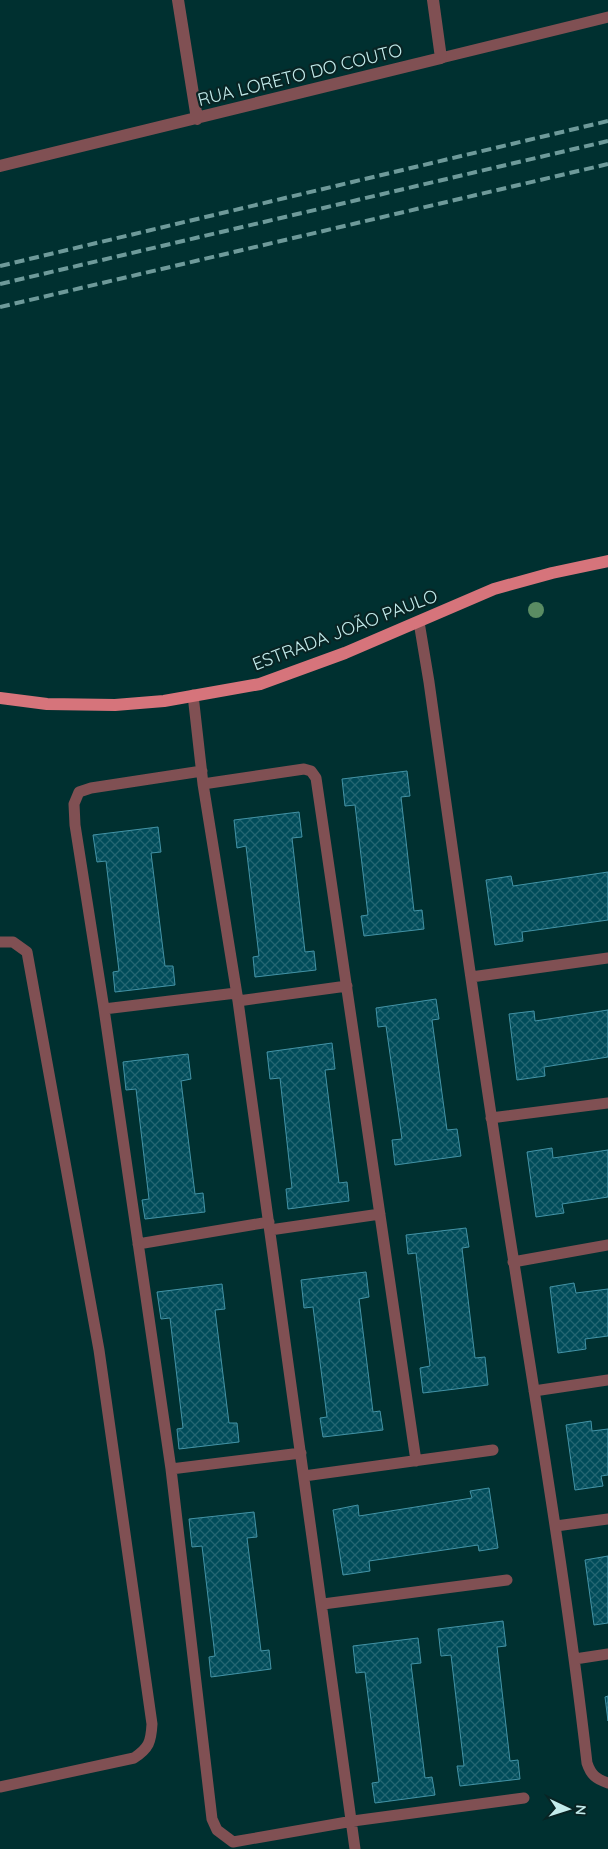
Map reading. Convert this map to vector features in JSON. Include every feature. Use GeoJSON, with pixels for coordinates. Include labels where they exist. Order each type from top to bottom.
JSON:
{"type":"FeatureCollection","features":[{"type":"Feature","properties":{"kind":"main road","name":"ESTRADA JOÃO PAULO"},"geometry":{"type":"LineString","coordinates":[[0,698],[47,704],[115,705],[164,701],[260,684],[309,666],[494,590],[552,573],[608,561]]}},
{"type":"Feature","properties":{"kind":"street"},"geometry":{"type":"LineString","coordinates":[[178,0],[197,119]]}},
{"type":"Feature","properties":{"kind":"street"},"geometry":{"type":"LineString","coordinates":[[433,0],[440,58]]}},
{"type":"Feature","properties":{"kind":"street","name":"RUA LORETO DO COUTO"},"geometry":{"type":"LineString","coordinates":[[0,166],[440,58]]}},
{"type":"Feature","properties":{"kind":"lane","name":"RUA LORETO DO COUTO"},"geometry":{"type":"LineString","coordinates":[[440,58],[608,17]]}},
{"type":"Feature","properties":{"kind":"lane"},"geometry":{"type":"LineString","coordinates":[[418,622],[429,682],[513,1262],[556,1526],[575,1659],[587,1763],[591,1774],[598,1780],[608,1783]]}},
{"type":"Feature","properties":{"kind":"lane"},"geometry":{"type":"LineString","coordinates":[[193,696],[203,784],[237,997],[323,1604],[353,1821],[355,1849]]}},
{"type":"Feature","properties":{"kind":"lane"},"geometry":{"type":"LineString","coordinates":[[203,784],[304,768],[316,778],[416,1461]]}},
{"type":"Feature","properties":{"kind":"lane"},"geometry":{"type":"LineString","coordinates":[[202,771],[90,788],[80,792],[74,804],[74,825],[104,1009],[171,1469],[212,1819],[217,1830],[233,1842],[353,1821],[524,1798]]}},
{"type":"Feature","properties":{"kind":"lane"},"geometry":{"type":"LineString","coordinates":[[0,942],[13,942],[27,952],[99,1350],[152,1724],[151,1738],[146,1750],[134,1758],[0,1786]]}},
{"type":"Feature","properties":{"kind":"lane"},"geometry":{"type":"LineString","coordinates":[[471,978],[608,958]]}},
{"type":"Feature","properties":{"kind":"lane"},"geometry":{"type":"LineString","coordinates":[[104,1009],[347,986]]}},
{"type":"Feature","properties":{"kind":"lane"},"geometry":{"type":"LineString","coordinates":[[492,1118],[608,1103]]}},
{"type":"Feature","properties":{"kind":"lane"},"geometry":{"type":"LineString","coordinates":[[138,1244],[269,1226],[380,1214]]}},
{"type":"Feature","properties":{"kind":"lane"},"geometry":{"type":"LineString","coordinates":[[513,1262],[608,1245]]}},
{"type":"Feature","properties":{"kind":"lane"},"geometry":{"type":"LineString","coordinates":[[534,1391],[608,1380]]}},
{"type":"Feature","properties":{"kind":"lane"},"geometry":{"type":"LineString","coordinates":[[304,1476],[493,1450]]}},
{"type":"Feature","properties":{"kind":"lane"},"geometry":{"type":"LineString","coordinates":[[171,1469],[301,1453]]}},
{"type":"Feature","properties":{"kind":"lane"},"geometry":{"type":"LineString","coordinates":[[556,1526],[608,1519]]}},
{"type":"Feature","properties":{"kind":"lane"},"geometry":{"type":"LineString","coordinates":[[323,1604],[507,1580]]}},
{"type":"Feature","properties":{"kind":"lane"},"geometry":{"type":"LineString","coordinates":[[575,1659],[608,1654]]}},
{"type":"Feature","properties":{"kind":"building"},"geometry":{"type":"Polygon","coordinates":[[[407,771],[410,796],[401,797],[414,911],[422,910],[424,929],[364,936],[361,916],[368,915],[355,805],[345,806],[342,779],[407,771]]]}},
{"type":"Feature","properties":{"kind":"building"},"geometry":{"type":"Polygon","coordinates":[[[299,812],[302,837],[292,838],[305,952],[314,951],[316,970],[255,977],[253,957],[259,956],[246,846],[237,848],[234,820],[299,812]]]}},
{"type":"Feature","properties":{"kind":"building"},"geometry":{"type":"Polygon","coordinates":[[[158,827],[161,852],[151,853],[165,966],[173,966],[175,985],[115,992],[113,972],[119,971],[106,861],[97,862],[93,835],[158,827]]]}},
{"type":"Feature","properties":{"kind":"building"},"geometry":{"type":"Polygon","coordinates":[[[608,872],[608,920],[522,932],[523,941],[495,945],[486,880],[511,876],[513,886],[608,872]]]}},
{"type":"Feature","properties":{"kind":"building"},"geometry":{"type":"Polygon","coordinates":[[[436,999],[439,1019],[432,1020],[447,1130],[457,1129],[461,1156],[395,1165],[392,1140],[402,1139],[386,1026],[378,1027],[376,1008],[436,999]]]}},
{"type":"Feature","properties":{"kind":"building"},"geometry":{"type":"Polygon","coordinates":[[[608,1010],[608,1057],[544,1067],[545,1076],[517,1080],[509,1014],[534,1011],[535,1021],[608,1010]]]}},
{"type":"Feature","properties":{"kind":"building"},"geometry":{"type":"Polygon","coordinates":[[[332,1043],[335,1069],[325,1070],[339,1183],[347,1182],[349,1201],[288,1209],[286,1189],[292,1188],[280,1078],[270,1079],[267,1052],[332,1043]]]}},
{"type":"Feature","properties":{"kind":"building"},"geometry":{"type":"Polygon","coordinates":[[[188,1054],[191,1079],[181,1081],[195,1194],[203,1193],[205,1212],[145,1219],[142,1200],[149,1199],[136,1089],[126,1090],[123,1062],[188,1054]]]}},
{"type":"Feature","properties":{"kind":"building"},"geometry":{"type":"Polygon","coordinates":[[[552,1148],[553,1158],[608,1150],[608,1197],[562,1204],[564,1213],[536,1217],[527,1152],[552,1148]]]}},
{"type":"Feature","properties":{"kind":"building"},"geometry":{"type":"Polygon","coordinates":[[[466,1228],[469,1247],[462,1248],[475,1358],[485,1357],[488,1385],[423,1393],[420,1368],[430,1366],[416,1253],[408,1254],[406,1235],[466,1228]]]}},
{"type":"Feature","properties":{"kind":"building"},"geometry":{"type":"Polygon","coordinates":[[[366,1272],[369,1297],[359,1299],[373,1412],[380,1411],[383,1430],[323,1437],[320,1418],[327,1417],[313,1307],[304,1308],[301,1280],[366,1272]]]}},
{"type":"Feature","properties":{"kind":"building"},"geometry":{"type":"Polygon","coordinates":[[[574,1283],[576,1293],[608,1289],[608,1336],[585,1339],[586,1349],[558,1353],[550,1287],[574,1283]]]}},
{"type":"Feature","properties":{"kind":"building"},"geometry":{"type":"Polygon","coordinates":[[[222,1284],[225,1309],[215,1310],[229,1423],[237,1423],[239,1442],[179,1449],[177,1429],[183,1428],[170,1318],[161,1319],[157,1292],[222,1284]]]}},
{"type":"Feature","properties":{"kind":"building"},"geometry":{"type":"Polygon","coordinates":[[[591,1421],[592,1431],[608,1429],[608,1475],[601,1476],[603,1486],[575,1490],[566,1425],[591,1421]]]}},
{"type":"Feature","properties":{"kind":"building"},"geometry":{"type":"Polygon","coordinates":[[[489,1488],[498,1548],[479,1551],[478,1545],[369,1561],[370,1571],[343,1575],[333,1510],[358,1505],[359,1516],[472,1498],[470,1491],[489,1488]]]}},
{"type":"Feature","properties":{"kind":"building"},"geometry":{"type":"Polygon","coordinates":[[[254,1512],[257,1537],[247,1538],[261,1651],[269,1650],[271,1669],[211,1677],[209,1657],[215,1656],[202,1546],[192,1547],[189,1519],[254,1512]]]}},
{"type":"Feature","properties":{"kind":"building"},"geometry":{"type":"Polygon","coordinates":[[[608,1556],[608,1623],[594,1625],[585,1560],[608,1556]]]}},
{"type":"Feature","properties":{"kind":"building"},"geometry":{"type":"Polygon","coordinates":[[[503,1621],[506,1646],[497,1647],[510,1761],[518,1760],[520,1779],[460,1786],[457,1766],[464,1766],[451,1655],[441,1656],[438,1629],[503,1621]]]}},
{"type":"Feature","properties":{"kind":"building"},"geometry":{"type":"Polygon","coordinates":[[[418,1638],[421,1663],[411,1664],[425,1778],[432,1777],[435,1795],[375,1803],[372,1783],[379,1782],[365,1672],[356,1673],[353,1646],[418,1638]]]}},
{"type":"Feature","properties":{"kind":"building"},"geometry":{"type":"Polygon","coordinates":[[[608,1696],[608,1721],[605,1697],[608,1696]]]}},
{"type":"Feature","properties":{"kind":"railway"},"geometry":{"type":"LineString","coordinates":[[0,266],[608,121]]}},
{"type":"Feature","properties":{"kind":"railway"},"geometry":{"type":"LineString","coordinates":[[0,284],[608,141]]}},
{"type":"Feature","properties":{"kind":"railway"},"geometry":{"type":"LineString","coordinates":[[0,307],[608,164]]}}]}
